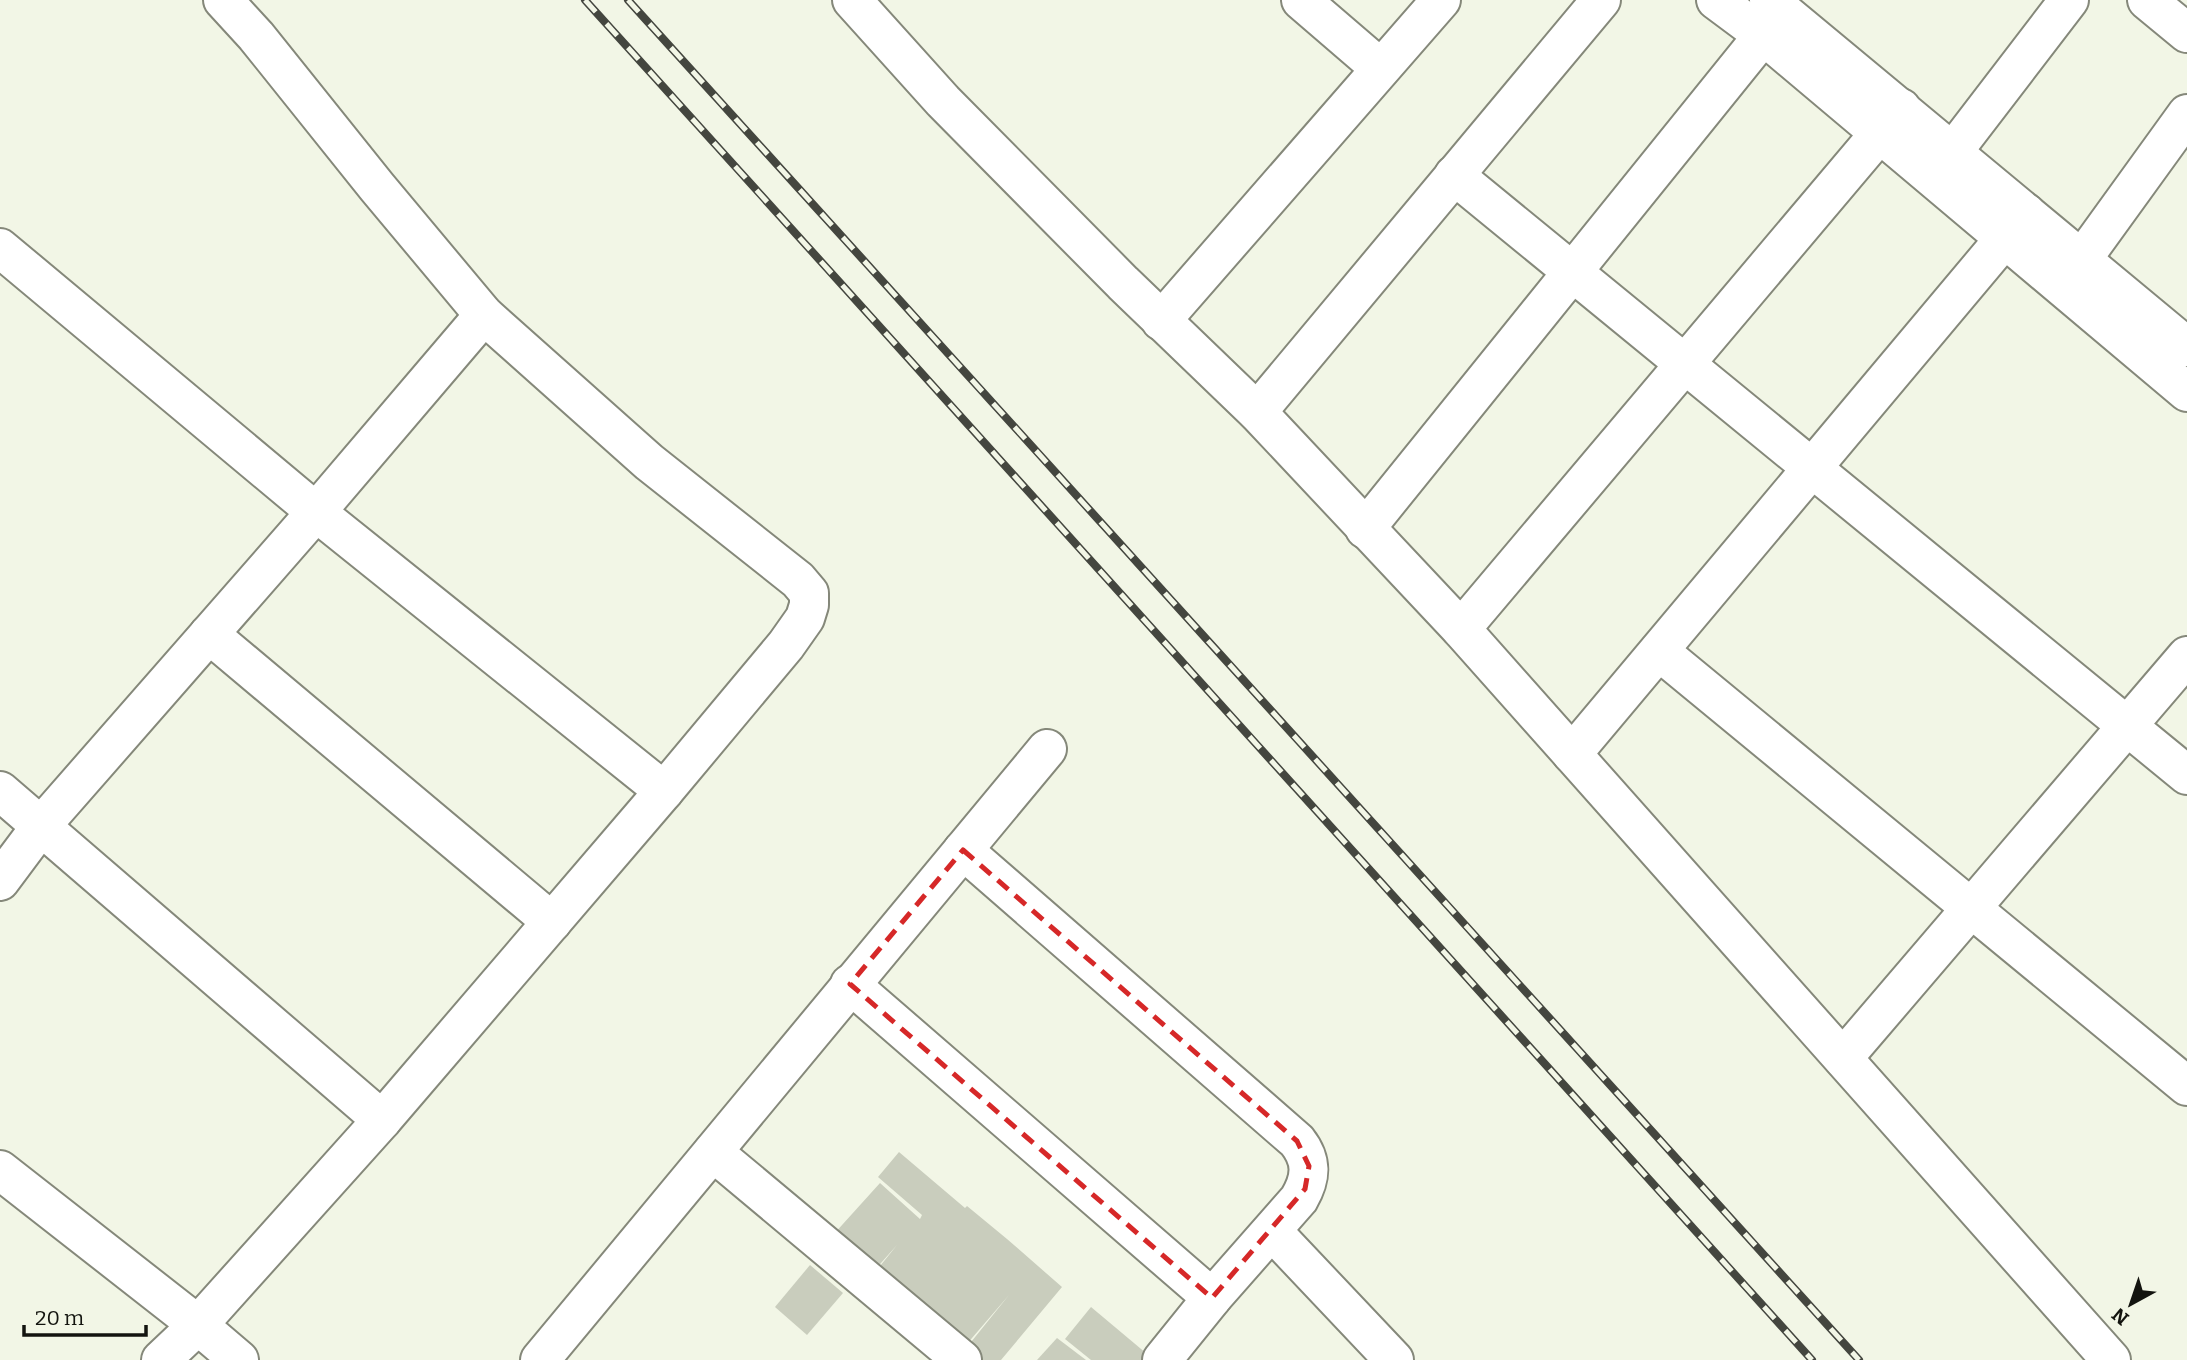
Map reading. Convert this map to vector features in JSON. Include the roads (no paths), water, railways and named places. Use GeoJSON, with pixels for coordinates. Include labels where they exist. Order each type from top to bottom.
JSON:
{"type":"FeatureCollection","features":[{"type":"Feature","properties":{"kind":"street"},"geometry":{"type":"LineString","coordinates":[[161,1360],[198,1325],[382,1120],[552,922],[786,645],[805,618],[809,605],[809,593],[798,580],[649,462],[484,315],[256,36],[223,0]]}},
{"type":"Feature","properties":{"kind":"street"},"geometry":{"type":"LineString","coordinates":[[852,0],[943,101],[1161,321],[1257,412],[1461,629],[2111,1360]]}},
{"type":"Feature","properties":{"kind":"street"},"geometry":{"type":"LineString","coordinates":[[1301,0],[1380,68]]}},
{"type":"Feature","properties":{"kind":"street"},"geometry":{"type":"LineString","coordinates":[[1161,321],[1441,0]]}},
{"type":"Feature","properties":{"kind":"street"},"geometry":{"type":"LineString","coordinates":[[1257,412],[1601,0]]}},
{"type":"Feature","properties":{"kind":"street"},"geometry":{"type":"LineString","coordinates":[[1716,0],[1772,15],[1890,120],[2072,273],[2187,392]]}},
{"type":"Feature","properties":{"kind":"street"},"geometry":{"type":"LineString","coordinates":[[1943,165],[2069,0]]}},
{"type":"Feature","properties":{"kind":"street"},"geometry":{"type":"LineString","coordinates":[[2147,0],[2187,33]]}},
{"type":"Feature","properties":{"kind":"street"},"geometry":{"type":"LineString","coordinates":[[1365,529],[1572,272],[1772,15]]}},
{"type":"Feature","properties":{"kind":"street"},"geometry":{"type":"LineString","coordinates":[[2072,273],[2187,114]]}},
{"type":"Feature","properties":{"kind":"street"},"geometry":{"type":"LineString","coordinates":[[1461,629],[1890,120]]}},
{"type":"Feature","properties":{"kind":"street"},"geometry":{"type":"LineString","coordinates":[[1454,176],[2187,775]]}},
{"type":"Feature","properties":{"kind":"street"},"geometry":{"type":"LineString","coordinates":[[1572,754],[2016,225]]}},
{"type":"Feature","properties":{"kind":"street"},"geometry":{"type":"LineString","coordinates":[[0,248],[316,512],[664,791]]}},
{"type":"Feature","properties":{"kind":"street"},"geometry":{"type":"LineString","coordinates":[[2072,273],[2187,347]]}},
{"type":"Feature","properties":{"kind":"street"},"geometry":{"type":"LineString","coordinates":[[0,881],[41,826],[316,512],[484,315]]}},
{"type":"Feature","properties":{"kind":"street"},"geometry":{"type":"LineString","coordinates":[[209,634],[552,922]]}},
{"type":"Feature","properties":{"kind":"street"},"geometry":{"type":"LineString","coordinates":[[1659,651],[2187,1086]]}},
{"type":"Feature","properties":{"kind":"street"},"geometry":{"type":"LineString","coordinates":[[1843,1058],[2187,656]]}},
{"type":"Feature","properties":{"kind":"street"},"geometry":{"type":"LineString","coordinates":[[540,1360],[1047,749]]}},
{"type":"Feature","properties":{"kind":"street"},"geometry":{"type":"LineString","coordinates":[[0,791],[382,1120]]}},
{"type":"Feature","properties":{"kind":"street"},"geometry":{"type":"LineString","coordinates":[[963,850],[1297,1141],[1306,1153],[1310,1166],[1306,1189],[1162,1360]]}},
{"type":"Feature","properties":{"kind":"street"},"geometry":{"type":"LineString","coordinates":[[850,984],[1212,1298]]}},
{"type":"Feature","properties":{"kind":"street"},"geometry":{"type":"LineString","coordinates":[[713,1152],[962,1360]]}},
{"type":"Feature","properties":{"kind":"street"},"geometry":{"type":"LineString","coordinates":[[0,1170],[239,1360]]}},
{"type":"Feature","properties":{"kind":"street"},"geometry":{"type":"LineString","coordinates":[[1272,1231],[1394,1360]]}},
{"type":"Feature","properties":{"kind":"railway"},"geometry":{"type":"LineString","coordinates":[[585,0],[1812,1360]]}},
{"type":"Feature","properties":{"kind":"railway"},"geometry":{"type":"LineString","coordinates":[[628,0],[1859,1360]]}}]}
